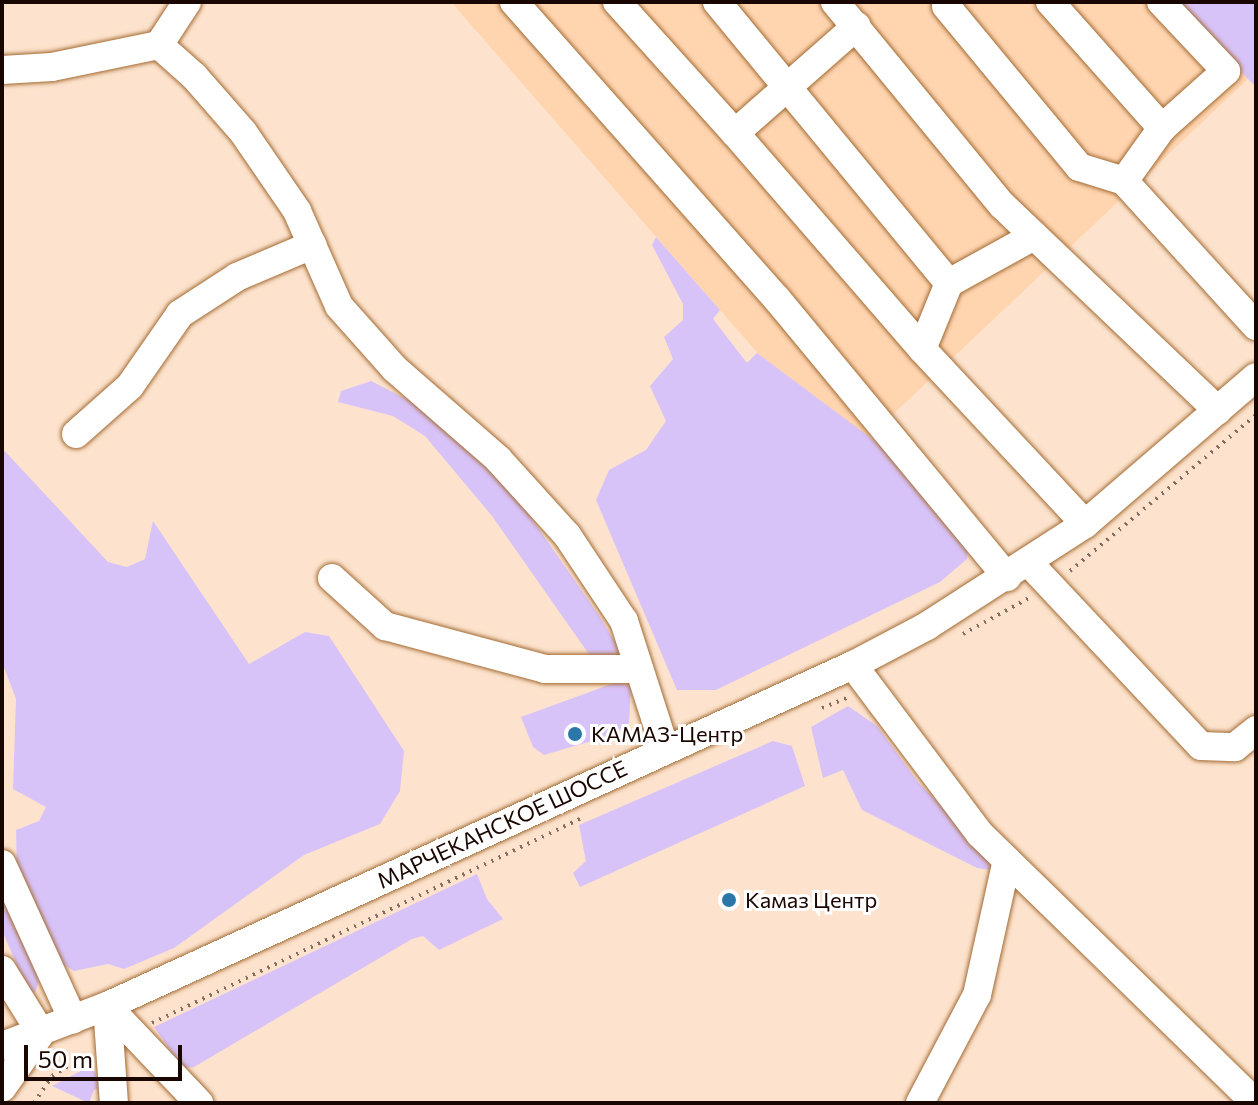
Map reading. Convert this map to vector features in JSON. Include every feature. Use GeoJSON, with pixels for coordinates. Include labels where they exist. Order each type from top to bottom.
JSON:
{"type":"FeatureCollection","features":[{"type":"Feature","properties":{"kind":"street"},"geometry":{"type":"LineString","coordinates":[[2,70],[52,67],[159,45],[187,2]]}},
{"type":"Feature","properties":{"kind":"street"},"geometry":{"type":"LineString","coordinates":[[514,2],[1018,570],[1201,746],[1235,747],[1256,730]]}},
{"type":"Feature","properties":{"kind":"street"},"geometry":{"type":"LineString","coordinates":[[617,2],[922,349],[1085,524]]}},
{"type":"Feature","properties":{"kind":"street"},"geometry":{"type":"LineString","coordinates":[[717,2],[790,85],[949,283]]}},
{"type":"Feature","properties":{"kind":"street"},"geometry":{"type":"LineString","coordinates":[[835,2],[1002,205],[1218,411]]}},
{"type":"Feature","properties":{"kind":"street"},"geometry":{"type":"LineString","coordinates":[[1050,2],[1162,128]]}},
{"type":"Feature","properties":{"kind":"street"},"geometry":{"type":"LineString","coordinates":[[1124,181],[1162,128],[1226,71],[1161,2]]}},
{"type":"Feature","properties":{"kind":"street"},"geometry":{"type":"LineString","coordinates":[[946,6],[1079,167],[1124,181],[1256,326]]}},
{"type":"Feature","properties":{"kind":"street"},"geometry":{"type":"LineString","coordinates":[[735,133],[857,26]]}},
{"type":"Feature","properties":{"kind":"street"},"geometry":{"type":"LineString","coordinates":[[159,45],[243,132],[297,211],[339,306],[395,369],[498,459],[567,535],[624,621],[665,749]]}},
{"type":"Feature","properties":{"kind":"street"},"geometry":{"type":"LineString","coordinates":[[922,349],[949,283],[1034,236]]}},
{"type":"Feature","properties":{"kind":"street"},"geometry":{"type":"LineString","coordinates":[[76,434],[130,386],[180,314],[237,277],[312,245]]}},
{"type":"Feature","properties":{"kind":"street","name":"МАРЧЕКАНСКОЕ ШОССЕ"},"geometry":{"type":"LineString","coordinates":[[2,1046],[107,1006],[853,665],[1018,570],[1085,524],[1256,377]]}},
{"type":"Feature","properties":{"kind":"street"},"geometry":{"type":"LineString","coordinates":[[332,578],[385,626],[545,669],[639,669]]}},
{"type":"Feature","properties":{"kind":"street"},"geometry":{"type":"LineString","coordinates":[[853,665],[938,782],[1007,860],[1256,1103]]}},
{"type":"Feature","properties":{"kind":"street"},"geometry":{"type":"LineString","coordinates":[[920,1103],[977,995],[1007,860]]}},
{"type":"Feature","properties":{"kind":"street"},"geometry":{"type":"LineString","coordinates":[[2,864],[73,1020]]}},
{"type":"Feature","properties":{"kind":"street"},"geometry":{"type":"LineString","coordinates":[[2,970],[41,1033],[2,1088]]}},
{"type":"Feature","properties":{"kind":"street"},"geometry":{"type":"LineString","coordinates":[[107,1006],[114,1103]]}},
{"type":"Feature","properties":{"kind":"street"},"geometry":{"type":"LineString","coordinates":[[107,1006],[199,1103]]}},
{"type":"Feature","properties":{"kind":"shaded area"},"geometry":{"type":"Polygon","coordinates":[[[451,2],[1170,2],[1248,79],[869,437],[768,365],[451,2]]]}},
{"type":"Feature","properties":{"kind":"shaded area"},"geometry":{"type":"Polygon","coordinates":[[[1170,2],[1256,2],[1256,87],[1248,79],[1170,2]]]}},
{"type":"Feature","properties":{"kind":"shaded area"},"geometry":{"type":"Polygon","coordinates":[[[656,237],[720,310],[713,319],[747,363],[757,353],[887,450],[968,548],[967,559],[940,582],[716,690],[677,690],[596,500],[609,470],[646,450],[666,421],[650,386],[673,359],[664,337],[683,320],[683,304],[652,245],[656,237]]]}},
{"type":"Feature","properties":{"kind":"shaded area"},"geometry":{"type":"Polygon","coordinates":[[[371,381],[414,403],[504,479],[600,617],[620,651],[615,662],[593,660],[492,516],[425,436],[393,416],[338,402],[341,391],[371,381]]]}},
{"type":"Feature","properties":{"kind":"shaded area"},"geometry":{"type":"Polygon","coordinates":[[[2,448],[108,562],[127,567],[145,559],[153,521],[249,664],[305,632],[329,636],[404,751],[400,791],[380,824],[304,855],[174,948],[124,969],[108,964],[74,971],[54,959],[17,876],[16,830],[39,821],[46,807],[13,789],[16,699],[2,662],[2,448]]]}},
{"type":"Feature","properties":{"kind":"shaded area"},"geometry":{"type":"Polygon","coordinates":[[[617,682],[631,686],[629,723],[612,735],[544,755],[533,747],[521,717],[617,682]]]}},
{"type":"Feature","properties":{"kind":"shaded area"},"geometry":{"type":"Polygon","coordinates":[[[848,706],[877,726],[918,782],[992,858],[991,870],[977,868],[862,810],[843,770],[823,778],[811,727],[848,706]]]}},
{"type":"Feature","properties":{"kind":"shaded area"},"geometry":{"type":"Polygon","coordinates":[[[773,741],[792,746],[805,786],[580,887],[573,873],[586,861],[579,825],[773,741]]]}},
{"type":"Feature","properties":{"kind":"shaded area"},"geometry":{"type":"Polygon","coordinates":[[[477,874],[487,899],[503,919],[439,950],[423,936],[412,939],[194,1067],[183,1068],[154,1027],[477,874]]]}},
{"type":"Feature","properties":{"kind":"shaded area"},"geometry":{"type":"Polygon","coordinates":[[[2,896],[39,980],[35,993],[27,989],[2,930],[2,896]]]}},
{"type":"Feature","properties":{"kind":"shaded area"},"geometry":{"type":"Polygon","coordinates":[[[92,1065],[101,1088],[94,1090],[89,1103],[52,1086],[92,1065]]]}},
{"type":"Feature","properties":{"kind":"place","name":"КАМАЗ-Центр"},"geometry":{"type":"Point","coordinates":[575,734]}},
{"type":"Feature","properties":{"kind":"place","name":"Камаз Центр"},"geometry":{"type":"Point","coordinates":[729,900]}}]}
